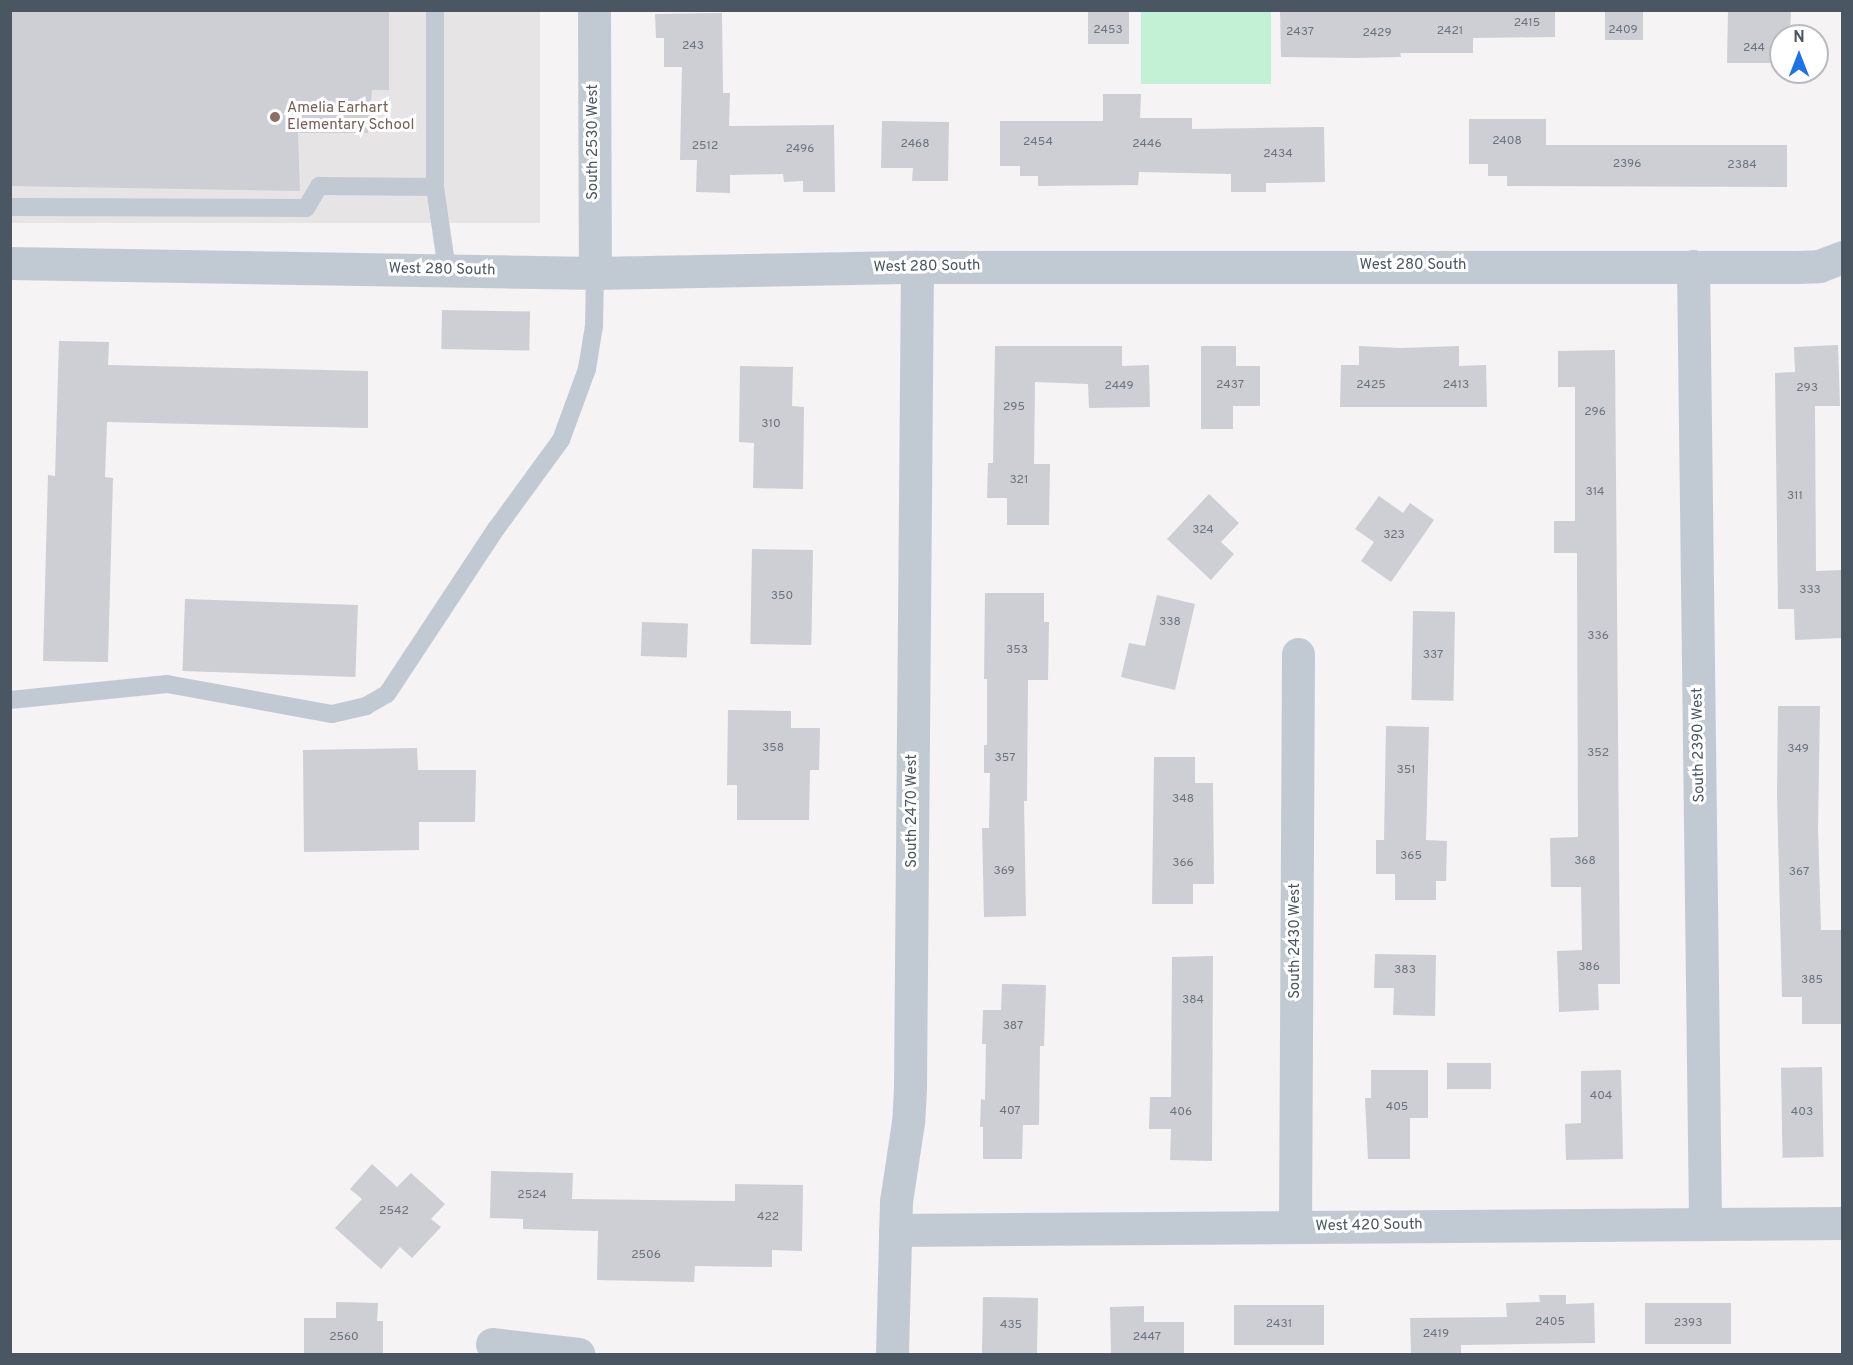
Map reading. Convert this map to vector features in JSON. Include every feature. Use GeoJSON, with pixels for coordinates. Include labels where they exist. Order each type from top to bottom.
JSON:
{"type":"FeatureCollection","features":[{"type":"Feature","properties":{"kind":"street","name":"South 2530 West"},"geometry":{"type":"LineString","coordinates":[[594,10],[595,273]]}},
{"type":"Feature","properties":{"kind":"street","name":"West 280 South"},"geometry":{"type":"LineString","coordinates":[[10,263],[595,273],[917,267],[1819,266],[1842,257]]}},
{"type":"Feature","properties":{"kind":"street","name":"South 2390 West"},"geometry":{"type":"LineString","coordinates":[[1693,266],[1705,1224]]}},
{"type":"Feature","properties":{"kind":"street","name":"South 2470 West"},"geometry":{"type":"LineString","coordinates":[[892,1354],[895,1230],[910,1088],[917,267]]}},
{"type":"Feature","properties":{"kind":"street","name":"South 2430 West"},"geometry":{"type":"LineString","coordinates":[[1295,1227],[1298,654]]}},
{"type":"Feature","properties":{"kind":"street","name":"West 420 South"},"geometry":{"type":"LineString","coordinates":[[895,1230],[1842,1223]]}},
{"type":"Feature","properties":{"kind":"street"},"geometry":{"type":"LineString","coordinates":[[492,1344],[578,1354]]}},
{"type":"Feature","properties":{"kind":"lane"},"geometry":{"type":"LineString","coordinates":[[435,10],[435,187],[447,270]]}},
{"type":"Feature","properties":{"kind":"lane"},"geometry":{"type":"LineString","coordinates":[[10,207],[306,208],[319,186],[435,187]]}},
{"type":"Feature","properties":{"kind":"lane"},"geometry":{"type":"LineString","coordinates":[[10,700],[167,684],[332,714],[366,706],[387,694],[496,529],[561,440],[587,369],[594,326],[595,273]]}},
{"type":"Feature","properties":{"kind":"shaded area","name":"Amelia Earhart Elementary School"},"geometry":{"type":"Polygon","coordinates":[[[11,11],[540,11],[540,223],[11,223],[11,11]]]}},
{"type":"Feature","properties":{"kind":"green space"},"geometry":{"type":"Polygon","coordinates":[[[1141,11],[1271,11],[1271,84],[1141,84],[1141,11]]]}},
{"type":"Feature","properties":{"kind":"building","name":"Amelia Earhart Elementary School"},"geometry":{"type":"Polygon","coordinates":[[[10,10],[389,10],[389,90],[372,90],[368,133],[298,133],[300,191],[10,186],[10,10]]]}},
{"type":"Feature","properties":{"kind":"building"},"geometry":{"type":"Polygon","coordinates":[[[1088,10],[1129,10],[1129,44],[1088,44],[1088,10]]]}},
{"type":"Feature","properties":{"kind":"building"},"geometry":{"type":"Polygon","coordinates":[[[1280,10],[1555,10],[1555,37],[1473,38],[1473,53],[1400,53],[1401,57],[1355,58],[1281,57],[1280,10]]]}},
{"type":"Feature","properties":{"kind":"building"},"geometry":{"type":"Polygon","coordinates":[[[1605,10],[1643,10],[1643,40],[1605,40],[1605,10]]]}},
{"type":"Feature","properties":{"kind":"building"},"geometry":{"type":"Polygon","coordinates":[[[1728,10],[1791,10],[1790,24],[1769,24],[1769,63],[1727,63],[1728,10]]]}},
{"type":"Feature","properties":{"kind":"building"},"geometry":{"type":"Polygon","coordinates":[[[722,13],[723,93],[730,93],[729,126],[834,125],[835,192],[803,192],[803,181],[784,182],[783,174],[730,175],[730,193],[696,192],[697,160],[680,160],[682,67],[664,67],[664,38],[656,38],[655,14],[722,13]]]}},
{"type":"Feature","properties":{"kind":"building"},"geometry":{"type":"Polygon","coordinates":[[[1103,94],[1141,94],[1140,118],[1192,118],[1192,129],[1324,127],[1325,182],[1266,183],[1266,192],[1231,192],[1231,174],[1139,172],[1138,185],[1038,186],[1038,176],[1020,176],[1020,166],[1000,166],[1000,121],[1103,121],[1103,94]]]}},
{"type":"Feature","properties":{"kind":"building"},"geometry":{"type":"Polygon","coordinates":[[[1469,119],[1546,119],[1546,145],[1787,145],[1787,187],[1507,186],[1507,176],[1488,176],[1488,164],[1469,164],[1469,119]]]}},
{"type":"Feature","properties":{"kind":"building"},"geometry":{"type":"Polygon","coordinates":[[[882,121],[949,122],[948,181],[912,181],[913,168],[881,168],[882,121]]]}},
{"type":"Feature","properties":{"kind":"building"},"geometry":{"type":"Polygon","coordinates":[[[442,310],[530,312],[529,351],[441,349],[442,310]]]}},
{"type":"Feature","properties":{"kind":"building"},"geometry":{"type":"Polygon","coordinates":[[[59,341],[109,342],[108,365],[368,371],[368,428],[107,422],[105,477],[113,478],[108,662],[43,661],[48,475],[55,476],[59,341]]]}},
{"type":"Feature","properties":{"kind":"building"},"geometry":{"type":"Polygon","coordinates":[[[1838,345],[1840,406],[1815,406],[1816,571],[1842,570],[1842,638],[1795,640],[1794,609],[1778,609],[1775,373],[1795,372],[1794,347],[1838,345]]]}},
{"type":"Feature","properties":{"kind":"building"},"geometry":{"type":"Polygon","coordinates":[[[995,346],[1122,346],[1122,366],[1149,365],[1150,407],[1089,408],[1088,384],[1035,382],[1034,464],[1050,464],[1049,525],[1007,525],[1007,498],[987,498],[988,463],[993,463],[995,346]]]}},
{"type":"Feature","properties":{"kind":"building"},"geometry":{"type":"Polygon","coordinates":[[[1201,346],[1236,346],[1236,366],[1260,366],[1260,406],[1233,406],[1233,429],[1201,429],[1201,346]]]}},
{"type":"Feature","properties":{"kind":"building"},"geometry":{"type":"Polygon","coordinates":[[[1359,346],[1401,348],[1459,346],[1459,366],[1486,365],[1487,407],[1340,407],[1341,365],[1359,365],[1359,346]]]}},
{"type":"Feature","properties":{"kind":"building"},"geometry":{"type":"Polygon","coordinates":[[[1615,350],[1620,984],[1598,984],[1599,1010],[1559,1012],[1557,951],[1582,950],[1581,887],[1551,887],[1550,838],[1578,837],[1577,553],[1554,553],[1554,521],[1575,521],[1575,387],[1558,387],[1558,351],[1615,350]]]}},
{"type":"Feature","properties":{"kind":"building"},"geometry":{"type":"Polygon","coordinates":[[[740,366],[793,367],[792,406],[804,407],[803,489],[753,488],[754,443],[739,442],[740,366]]]}},
{"type":"Feature","properties":{"kind":"building"},"geometry":{"type":"Polygon","coordinates":[[[1209,494],[1239,523],[1221,542],[1234,554],[1211,580],[1167,539],[1209,494]]]}},
{"type":"Feature","properties":{"kind":"building"},"geometry":{"type":"Polygon","coordinates":[[[1379,496],[1403,513],[1410,503],[1434,520],[1391,582],[1361,561],[1374,542],[1355,529],[1379,496]]]}},
{"type":"Feature","properties":{"kind":"building"},"geometry":{"type":"Polygon","coordinates":[[[752,549],[813,550],[811,645],[750,644],[752,549]]]}},
{"type":"Feature","properties":{"kind":"building"},"geometry":{"type":"Polygon","coordinates":[[[985,593],[1044,593],[1044,622],[1049,622],[1048,680],[1028,680],[1027,801],[1024,801],[1026,916],[984,917],[982,828],[989,828],[990,773],[984,773],[984,745],[987,745],[987,679],[984,679],[985,593]]]}},
{"type":"Feature","properties":{"kind":"building"},"geometry":{"type":"Polygon","coordinates":[[[1157,595],[1195,604],[1175,690],[1121,677],[1129,643],[1145,646],[1157,595]]]}},
{"type":"Feature","properties":{"kind":"building"},"geometry":{"type":"Polygon","coordinates":[[[185,599],[358,605],[355,677],[182,671],[185,599]]]}},
{"type":"Feature","properties":{"kind":"building"},"geometry":{"type":"Polygon","coordinates":[[[1413,611],[1455,612],[1453,701],[1411,700],[1413,611]]]}},
{"type":"Feature","properties":{"kind":"building"},"geometry":{"type":"Polygon","coordinates":[[[642,622],[688,624],[687,658],[641,656],[642,622]]]}},
{"type":"Feature","properties":{"kind":"building"},"geometry":{"type":"Polygon","coordinates":[[[1778,706],[1820,706],[1818,828],[1821,930],[1842,930],[1842,1024],[1802,1024],[1802,997],[1782,997],[1777,794],[1778,706]]]}},
{"type":"Feature","properties":{"kind":"building"},"geometry":{"type":"Polygon","coordinates":[[[728,710],[791,711],[791,728],[820,728],[819,770],[810,770],[809,820],[737,820],[737,785],[727,785],[728,710]]]}},
{"type":"Feature","properties":{"kind":"building"},"geometry":{"type":"Polygon","coordinates":[[[1386,726],[1429,727],[1426,840],[1447,841],[1446,881],[1436,881],[1436,900],[1395,900],[1395,874],[1376,874],[1376,840],[1384,840],[1386,726]]]}},
{"type":"Feature","properties":{"kind":"building"},"geometry":{"type":"Polygon","coordinates":[[[417,748],[418,770],[476,770],[475,822],[419,822],[419,850],[304,852],[303,750],[417,748]]]}},
{"type":"Feature","properties":{"kind":"building"},"geometry":{"type":"Polygon","coordinates":[[[1154,757],[1195,757],[1195,783],[1213,783],[1214,884],[1193,884],[1193,904],[1152,904],[1154,757]]]}},
{"type":"Feature","properties":{"kind":"building"},"geometry":{"type":"Polygon","coordinates":[[[1375,954],[1436,955],[1435,1016],[1393,1015],[1394,988],[1374,988],[1375,954]]]}},
{"type":"Feature","properties":{"kind":"building"},"geometry":{"type":"Polygon","coordinates":[[[1213,956],[1212,1161],[1170,1160],[1171,1129],[1149,1129],[1150,1097],[1171,1097],[1172,957],[1213,956]]]}},
{"type":"Feature","properties":{"kind":"building"},"geometry":{"type":"Polygon","coordinates":[[[1002,984],[1046,985],[1044,1046],[1040,1046],[1039,1125],[1023,1125],[1022,1159],[983,1159],[983,1127],[980,1127],[981,1099],[985,1100],[986,1044],[982,1044],[983,1010],[1001,1010],[1002,984]]]}},
{"type":"Feature","properties":{"kind":"building"},"geometry":{"type":"Polygon","coordinates":[[[1447,1063],[1491,1063],[1491,1089],[1447,1089],[1447,1063]]]}},
{"type":"Feature","properties":{"kind":"building"},"geometry":{"type":"Polygon","coordinates":[[[1822,1067],[1824,1157],[1783,1158],[1781,1068],[1822,1067]]]}},
{"type":"Feature","properties":{"kind":"building"},"geometry":{"type":"Polygon","coordinates":[[[1371,1070],[1428,1070],[1428,1118],[1410,1118],[1410,1159],[1368,1159],[1365,1098],[1371,1098],[1371,1070]]]}},
{"type":"Feature","properties":{"kind":"building"},"geometry":{"type":"Polygon","coordinates":[[[1621,1070],[1623,1159],[1566,1160],[1565,1124],[1581,1123],[1581,1071],[1621,1070]]]}},
{"type":"Feature","properties":{"kind":"building"},"geometry":{"type":"Polygon","coordinates":[[[372,1164],[397,1187],[411,1173],[445,1204],[431,1219],[441,1227],[412,1258],[400,1247],[381,1269],[335,1228],[362,1199],[350,1189],[372,1164]]]}},
{"type":"Feature","properties":{"kind":"building"},"geometry":{"type":"Polygon","coordinates":[[[491,1171],[573,1173],[572,1199],[735,1201],[735,1184],[803,1185],[802,1251],[772,1250],[772,1267],[695,1266],[694,1282],[597,1280],[598,1231],[523,1229],[523,1219],[490,1218],[491,1171]]]}},
{"type":"Feature","properties":{"kind":"building"},"geometry":{"type":"Polygon","coordinates":[[[1539,1295],[1566,1295],[1566,1304],[1594,1303],[1595,1343],[1461,1345],[1461,1354],[1411,1354],[1410,1318],[1507,1317],[1506,1303],[1540,1302],[1539,1295]]]}},
{"type":"Feature","properties":{"kind":"building"},"geometry":{"type":"Polygon","coordinates":[[[983,1297],[1038,1298],[1037,1354],[982,1354],[983,1297]]]}},
{"type":"Feature","properties":{"kind":"building"},"geometry":{"type":"Polygon","coordinates":[[[336,1302],[378,1303],[377,1321],[383,1321],[383,1354],[304,1354],[304,1318],[336,1318],[336,1302]]]}},
{"type":"Feature","properties":{"kind":"building"},"geometry":{"type":"Polygon","coordinates":[[[1645,1303],[1731,1303],[1731,1344],[1645,1344],[1645,1303]]]}},
{"type":"Feature","properties":{"kind":"building"},"geometry":{"type":"Polygon","coordinates":[[[1234,1305],[1324,1305],[1324,1345],[1234,1345],[1234,1305]]]}},
{"type":"Feature","properties":{"kind":"building"},"geometry":{"type":"Polygon","coordinates":[[[1144,1306],[1144,1322],[1184,1322],[1184,1354],[1111,1354],[1110,1307],[1144,1306]]]}},
{"type":"Feature","properties":{"kind":"place","name":"Amelia Earhart Elementary School"},"geometry":{"type":"Point","coordinates":[275,117]}}]}
